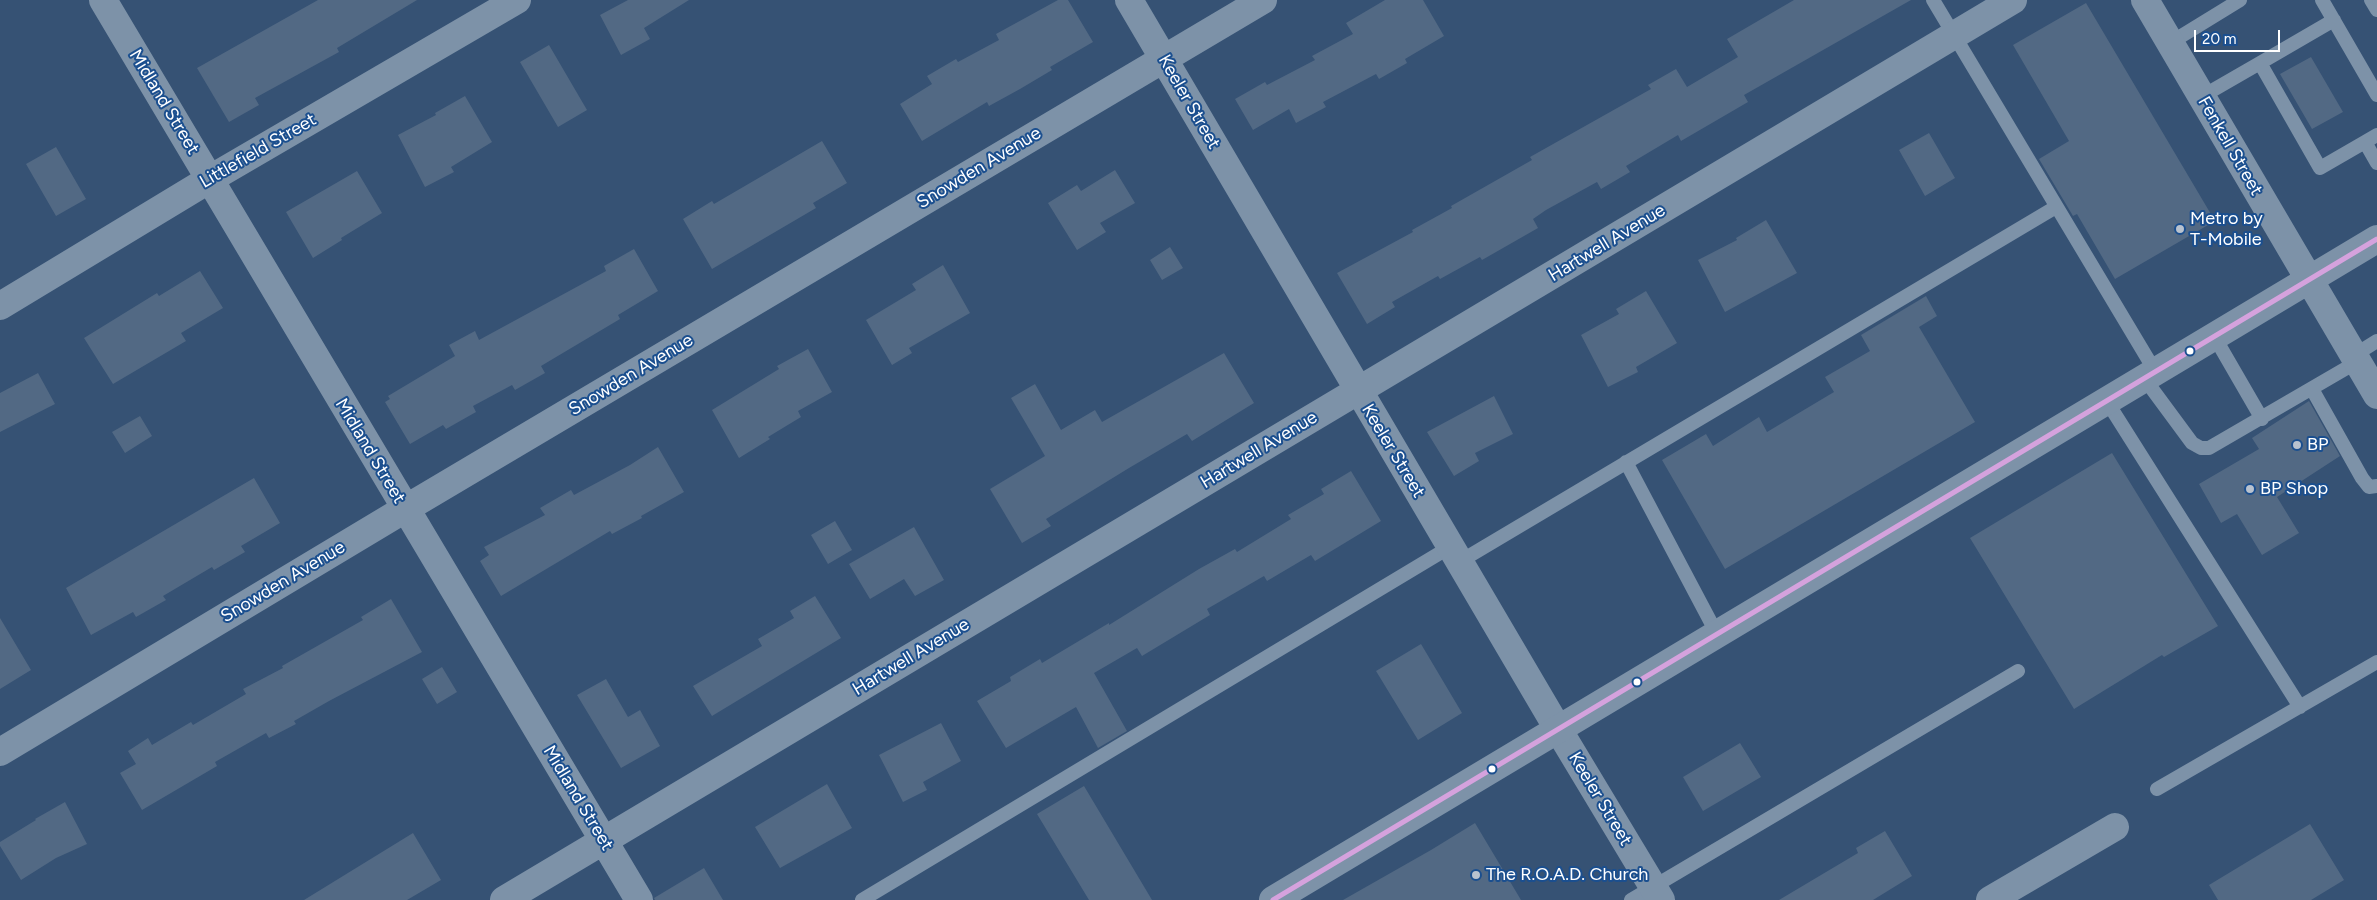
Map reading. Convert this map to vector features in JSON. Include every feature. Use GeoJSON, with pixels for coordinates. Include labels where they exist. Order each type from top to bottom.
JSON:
{"type":"FeatureCollection","features":[{"type":"Feature","properties":{"kind":"street","name":"Midland Street"},"geometry":{"type":"LineString","coordinates":[[103,0],[404,509],[639,900]]}},
{"type":"Feature","properties":{"kind":"street","name":"Littlefield Street"},"geometry":{"type":"LineString","coordinates":[[0,306],[210,179],[517,0]]}},
{"type":"Feature","properties":{"kind":"street","name":"Keeler Street"},"geometry":{"type":"LineString","coordinates":[[1129,0],[1558,729],[1648,896]]}},
{"type":"Feature","properties":{"kind":"street","name":"Snowden Avenue"},"geometry":{"type":"LineString","coordinates":[[0,752],[404,509],[1263,0]]}},
{"type":"Feature","properties":{"kind":"street","name":"Hartwell Avenue"},"geometry":{"type":"LineString","coordinates":[[504,900],[2013,0]]}},
{"type":"Feature","properties":{"kind":"street","name":"Fenkell Street"},"geometry":{"type":"LineString","coordinates":[[2145,0],[2377,395]]}},
{"type":"Feature","properties":{"kind":"street"},"geometry":{"type":"LineString","coordinates":[[1273,900],[2377,239]]}},
{"type":"Feature","properties":{"kind":"street"},"geometry":{"type":"LineString","coordinates":[[1990,900],[2115,827]]}},
{"type":"Feature","properties":{"kind":"lane"},"geometry":{"type":"LineString","coordinates":[[1933,0],[2056,207],[2149,375],[2192,443],[2201,448],[2209,448],[2220,443],[2312,389],[2377,341]]}},
{"type":"Feature","properties":{"kind":"lane"},"geometry":{"type":"LineString","coordinates":[[2170,43],[2240,0]]}},
{"type":"Feature","properties":{"kind":"lane"},"geometry":{"type":"LineString","coordinates":[[2322,0],[2377,95]]}},
{"type":"Feature","properties":{"kind":"lane"},"geometry":{"type":"LineString","coordinates":[[2371,0],[2377,10]]}},
{"type":"Feature","properties":{"kind":"lane"},"geometry":{"type":"LineString","coordinates":[[2202,97],[2334,20]]}},
{"type":"Feature","properties":{"kind":"lane"},"geometry":{"type":"LineString","coordinates":[[2260,63],[2320,168],[2371,138],[2377,162]]}},
{"type":"Feature","properties":{"kind":"lane"},"geometry":{"type":"LineString","coordinates":[[862,900],[1454,554],[1626,462],[2056,207]]}},
{"type":"Feature","properties":{"kind":"lane"},"geometry":{"type":"LineString","coordinates":[[2214,336],[2262,419]]}},
{"type":"Feature","properties":{"kind":"lane"},"geometry":{"type":"LineString","coordinates":[[2312,389],[2362,478],[2369,487],[2377,486]]}},
{"type":"Feature","properties":{"kind":"lane"},"geometry":{"type":"LineString","coordinates":[[2106,400],[2300,707]]}},
{"type":"Feature","properties":{"kind":"lane"},"geometry":{"type":"LineString","coordinates":[[1626,462],[1717,634]]}},
{"type":"Feature","properties":{"kind":"lane"},"geometry":{"type":"LineString","coordinates":[[2157,789],[2377,662]]}},
{"type":"Feature","properties":{"kind":"lane"},"geometry":{"type":"LineString","coordinates":[[1648,896],[2018,671]]}},
{"type":"Feature","properties":{"kind":"building"},"geometry":{"type":"Polygon","coordinates":[[[318,0],[417,0],[337,48],[339,52],[255,98],[259,105],[229,122],[197,68],[318,0]]]}},
{"type":"Feature","properties":{"kind":"building"},"geometry":{"type":"Polygon","coordinates":[[[628,0],[689,0],[644,28],[650,39],[621,55],[600,15],[628,0]]]}},
{"type":"Feature","properties":{"kind":"building"},"geometry":{"type":"Polygon","coordinates":[[[1058,0],[1068,0],[1093,42],[1050,67],[1052,70],[1020,89],[989,106],[987,102],[922,141],[900,104],[932,84],[927,76],[956,59],[958,62],[999,40],[996,34],[1058,0]]]}},
{"type":"Feature","properties":{"kind":"building"},"geometry":{"type":"Polygon","coordinates":[[[1385,0],[1423,0],[1444,36],[1405,59],[1407,63],[1379,79],[1376,74],[1323,102],[1326,107],[1296,123],[1289,109],[1253,130],[1235,99],[1265,82],[1267,85],[1315,60],[1312,56],[1353,34],[1346,23],[1385,0]]]}},
{"type":"Feature","properties":{"kind":"building"},"geometry":{"type":"Polygon","coordinates":[[[1794,0],[1911,0],[1744,95],[1748,102],[1681,141],[1678,135],[1626,166],[1630,172],[1601,189],[1597,182],[1546,210],[1533,219],[1538,228],[1482,260],[1480,257],[1440,279],[1438,276],[1392,302],[1395,307],[1367,324],[1337,273],[1413,232],[1412,230],[1452,208],[1451,206],[1532,160],[1530,157],[1651,89],[1648,85],[1676,69],[1687,87],[1738,57],[1727,39],[1794,0]]]}},
{"type":"Feature","properties":{"kind":"building"},"geometry":{"type":"Polygon","coordinates":[[[2086,3],[2215,221],[2115,279],[2077,214],[2073,216],[2039,159],[2069,141],[2013,45],[2086,3]]]}},
{"type":"Feature","properties":{"kind":"building"},"geometry":{"type":"Polygon","coordinates":[[[549,45],[587,110],[558,127],[520,62],[549,45]]]}},
{"type":"Feature","properties":{"kind":"building"},"geometry":{"type":"Polygon","coordinates":[[[2311,57],[2343,112],[2312,129],[2280,74],[2311,57]]]}},
{"type":"Feature","properties":{"kind":"building"},"geometry":{"type":"Polygon","coordinates":[[[465,96],[492,142],[451,167],[454,172],[425,187],[398,135],[436,115],[435,113],[465,96]]]}},
{"type":"Feature","properties":{"kind":"building"},"geometry":{"type":"Polygon","coordinates":[[[1929,133],[1955,178],[1925,196],[1899,150],[1929,133]]]}},
{"type":"Feature","properties":{"kind":"building"},"geometry":{"type":"Polygon","coordinates":[[[822,141],[847,183],[813,203],[816,208],[712,269],[683,219],[712,201],[714,204],[822,141]]]}},
{"type":"Feature","properties":{"kind":"building"},"geometry":{"type":"Polygon","coordinates":[[[56,147],[86,199],[56,216],[26,164],[56,147]]]}},
{"type":"Feature","properties":{"kind":"building"},"geometry":{"type":"Polygon","coordinates":[[[1115,170],[1135,203],[1100,223],[1106,232],[1077,250],[1048,203],[1077,185],[1081,191],[1115,170]]]}},
{"type":"Feature","properties":{"kind":"building"},"geometry":{"type":"Polygon","coordinates":[[[357,171],[382,213],[313,258],[286,212],[357,171]]]}},
{"type":"Feature","properties":{"kind":"building"},"geometry":{"type":"Polygon","coordinates":[[[1766,220],[1797,273],[1725,312],[1698,260],[1737,240],[1736,238],[1766,220]]]}},
{"type":"Feature","properties":{"kind":"building"},"geometry":{"type":"Polygon","coordinates":[[[1170,247],[1183,268],[1162,280],[1150,260],[1170,247]]]}},
{"type":"Feature","properties":{"kind":"building"},"geometry":{"type":"Polygon","coordinates":[[[634,249],[658,291],[618,315],[620,319],[541,366],[545,373],[515,390],[512,385],[473,406],[476,412],[446,429],[443,425],[410,444],[385,402],[390,399],[388,396],[455,356],[449,345],[475,331],[479,340],[606,271],[604,266],[634,249]]]}},
{"type":"Feature","properties":{"kind":"building"},"geometry":{"type":"Polygon","coordinates":[[[943,265],[970,313],[909,348],[912,353],[892,365],[866,320],[916,290],[912,284],[943,265]]]}},
{"type":"Feature","properties":{"kind":"building"},"geometry":{"type":"Polygon","coordinates":[[[200,271],[223,308],[181,333],[186,341],[113,384],[84,338],[157,293],[159,296],[200,271]]]}},
{"type":"Feature","properties":{"kind":"building"},"geometry":{"type":"Polygon","coordinates":[[[1646,291],[1677,343],[1636,367],[1638,372],[1608,387],[1581,335],[1619,314],[1616,309],[1646,291]]]}},
{"type":"Feature","properties":{"kind":"building"},"geometry":{"type":"Polygon","coordinates":[[[1926,296],[1937,316],[1919,327],[1975,422],[1725,569],[1662,460],[1706,434],[1713,446],[1759,417],[1767,432],[1834,392],[1825,377],[1870,351],[1861,335],[1926,296]]]}},
{"type":"Feature","properties":{"kind":"building"},"geometry":{"type":"Polygon","coordinates":[[[808,349],[832,392],[798,411],[801,417],[768,437],[770,439],[739,458],[712,410],[779,369],[777,366],[808,349]]]}},
{"type":"Feature","properties":{"kind":"building"},"geometry":{"type":"Polygon","coordinates":[[[1224,353],[1254,403],[1192,441],[1187,434],[1129,468],[1046,519],[1051,526],[1022,543],[990,489],[1045,456],[1011,398],[1035,384],[1061,430],[1095,410],[1102,422],[1224,353]]]}},
{"type":"Feature","properties":{"kind":"building"},"geometry":{"type":"Polygon","coordinates":[[[38,373],[55,404],[0,432],[0,393],[38,373]]]}},
{"type":"Feature","properties":{"kind":"building"},"geometry":{"type":"Polygon","coordinates":[[[1494,396],[1513,434],[1475,453],[1479,461],[1454,476],[1427,432],[1494,396]]]}},
{"type":"Feature","properties":{"kind":"building"},"geometry":{"type":"Polygon","coordinates":[[[2309,401],[2340,456],[2277,497],[2299,533],[2262,555],[2237,514],[2221,523],[2199,484],[2259,449],[2252,438],[2309,401]]]}},
{"type":"Feature","properties":{"kind":"building"},"geometry":{"type":"Polygon","coordinates":[[[140,416],[152,436],[125,453],[112,432],[140,416]]]}},
{"type":"Feature","properties":{"kind":"building"},"geometry":{"type":"Polygon","coordinates":[[[658,447],[684,492],[612,534],[610,531],[501,596],[480,561],[489,555],[484,547],[545,515],[540,508],[571,490],[574,495],[630,465],[658,447]]]}},
{"type":"Feature","properties":{"kind":"building"},"geometry":{"type":"Polygon","coordinates":[[[2112,453],[2218,626],[2164,657],[2162,655],[2074,709],[1970,538],[2112,453]]]}},
{"type":"Feature","properties":{"kind":"building"},"geometry":{"type":"Polygon","coordinates":[[[1351,471],[1381,521],[1315,561],[1311,555],[1267,581],[1264,576],[1207,609],[1210,615],[1142,656],[1137,648],[1094,673],[1127,731],[1098,748],[1076,707],[1006,748],[977,701],[1011,681],[1010,677],[1040,659],[1042,663],[1109,623],[1109,625],[1199,569],[1235,549],[1237,552],[1291,519],[1288,515],[1324,494],[1321,489],[1351,471]]]}},
{"type":"Feature","properties":{"kind":"building"},"geometry":{"type":"Polygon","coordinates":[[[254,478],[280,523],[241,546],[245,552],[214,570],[212,567],[163,596],[166,600],[136,617],[133,612],[91,635],[66,588],[254,478]]]}},
{"type":"Feature","properties":{"kind":"building"},"geometry":{"type":"Polygon","coordinates":[[[835,521],[852,550],[828,564],[811,535],[835,521]]]}},
{"type":"Feature","properties":{"kind":"building"},"geometry":{"type":"Polygon","coordinates":[[[914,527],[944,580],[915,596],[904,579],[870,599],[849,564],[914,527]]]}},
{"type":"Feature","properties":{"kind":"building"},"geometry":{"type":"Polygon","coordinates":[[[815,596],[841,638],[712,716],[693,686],[762,646],[758,639],[794,618],[790,611],[815,596]]]}},
{"type":"Feature","properties":{"kind":"building"},"geometry":{"type":"Polygon","coordinates":[[[391,599],[422,652],[294,721],[296,724],[269,738],[266,733],[215,762],[217,766],[142,810],[120,773],[136,764],[128,751],[148,738],[152,745],[191,722],[193,725],[246,694],[243,689],[283,668],[282,666],[363,620],[361,617],[391,599]]]}},
{"type":"Feature","properties":{"kind":"building"},"geometry":{"type":"Polygon","coordinates":[[[0,618],[31,670],[0,689],[0,618]]]}},
{"type":"Feature","properties":{"kind":"building"},"geometry":{"type":"Polygon","coordinates":[[[1421,644],[1462,713],[1418,740],[1376,671],[1421,644]]]}},
{"type":"Feature","properties":{"kind":"building"},"geometry":{"type":"Polygon","coordinates":[[[442,667],[457,692],[437,704],[422,679],[442,667]]]}},
{"type":"Feature","properties":{"kind":"building"},"geometry":{"type":"Polygon","coordinates":[[[606,679],[628,717],[640,710],[660,746],[621,768],[577,695],[606,679]]]}},
{"type":"Feature","properties":{"kind":"building"},"geometry":{"type":"Polygon","coordinates":[[[941,723],[961,761],[923,782],[927,790],[903,802],[879,755],[941,723]]]}},
{"type":"Feature","properties":{"kind":"building"},"geometry":{"type":"Polygon","coordinates":[[[1740,743],[1761,777],[1703,811],[1683,777],[1740,743]]]}},
{"type":"Feature","properties":{"kind":"building"},"geometry":{"type":"Polygon","coordinates":[[[827,784],[852,828],[780,868],[755,827],[827,784]]]}},
{"type":"Feature","properties":{"kind":"building"},"geometry":{"type":"Polygon","coordinates":[[[1084,786],[1152,900],[1089,900],[1037,814],[1084,786]]]}},
{"type":"Feature","properties":{"kind":"building"},"geometry":{"type":"Polygon","coordinates":[[[65,802],[87,844],[56,858],[21,880],[0,846],[0,842],[65,802]]]}},
{"type":"Feature","properties":{"kind":"building"},"geometry":{"type":"Polygon","coordinates":[[[1475,823],[1521,900],[1343,900],[1431,850],[1475,823]]]}},
{"type":"Feature","properties":{"kind":"building"},"geometry":{"type":"Polygon","coordinates":[[[2310,824],[2344,880],[2311,900],[2218,900],[2209,885],[2310,824]]]}},
{"type":"Feature","properties":{"kind":"building"},"geometry":{"type":"Polygon","coordinates":[[[1885,831],[1912,876],[1873,900],[1779,900],[1858,853],[1856,848],[1885,831]]]}},
{"type":"Feature","properties":{"kind":"building"},"geometry":{"type":"Polygon","coordinates":[[[413,833],[441,880],[407,900],[304,900],[413,833]]]}},
{"type":"Feature","properties":{"kind":"building"},"geometry":{"type":"Polygon","coordinates":[[[704,868],[723,900],[655,900],[654,898],[704,868]]]}},
{"type":"Feature","properties":{"kind":"transit line"},"geometry":{"type":"LineString","coordinates":[[1273,900],[2377,239]]}},
{"type":"Feature","properties":{"kind":"place","name":"Metro by T-Mobile"},"geometry":{"type":"Point","coordinates":[2180,229]}},
{"type":"Feature","properties":{"kind":"place","name":"BP"},"geometry":{"type":"Point","coordinates":[2297,445]}},
{"type":"Feature","properties":{"kind":"place","name":"BP Shop"},"geometry":{"type":"Point","coordinates":[2250,489]}},
{"type":"Feature","properties":{"kind":"place","name":"The R.O.A.D. Church"},"geometry":{"type":"Point","coordinates":[1476,875]}}]}
